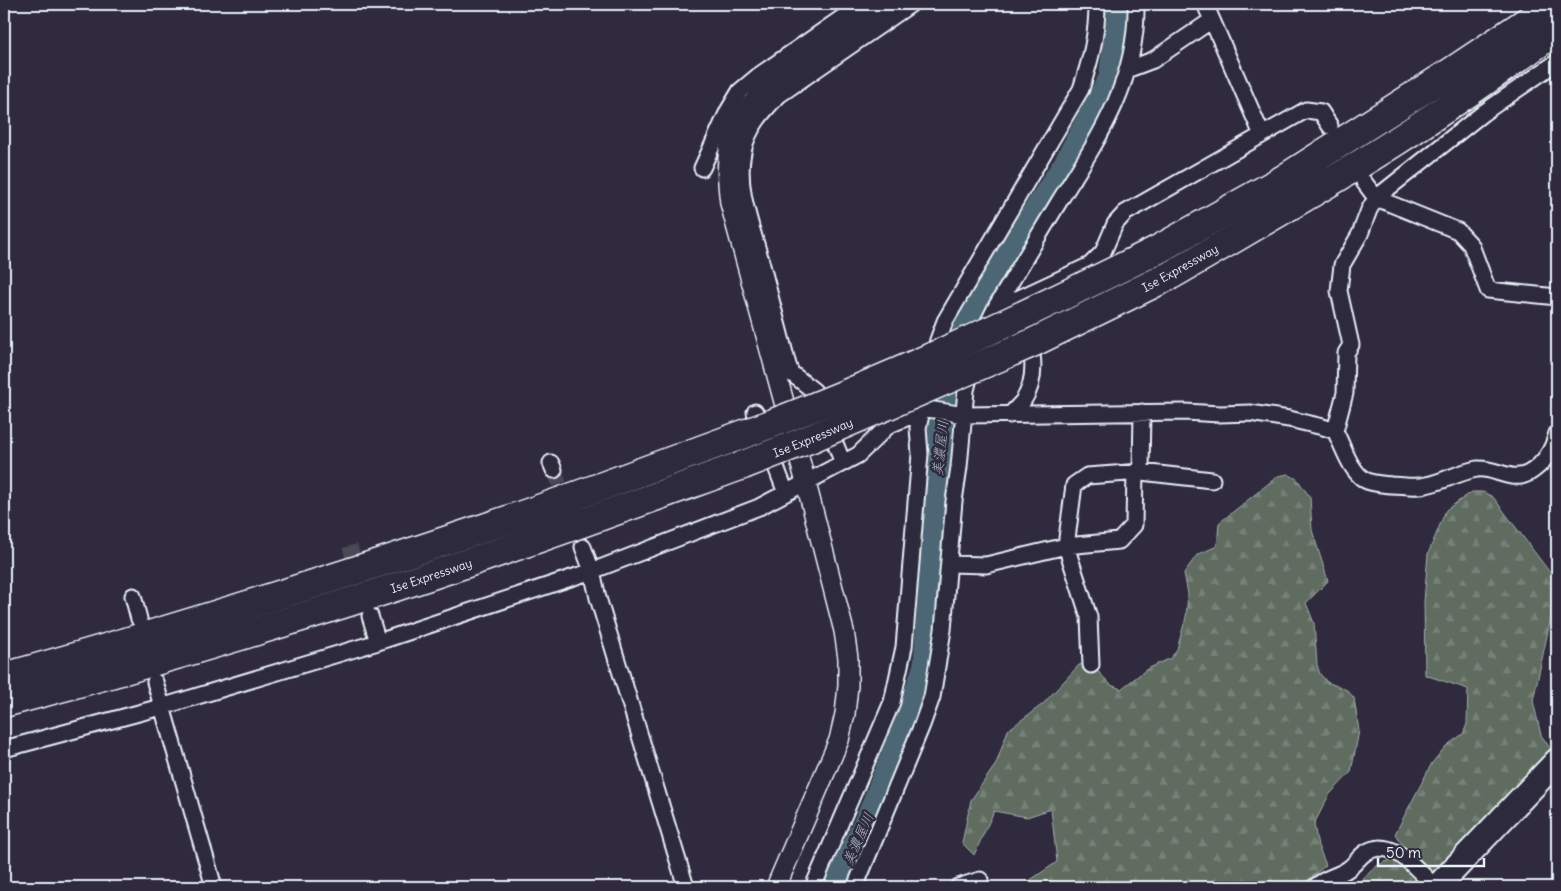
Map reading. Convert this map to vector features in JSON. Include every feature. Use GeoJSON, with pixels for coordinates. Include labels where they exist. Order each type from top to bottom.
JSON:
{"type":"FeatureCollection","features":[{"type":"Feature","properties":{"kind":"highway"},"geometry":{"type":"LineString","coordinates":[[4,677],[123,644],[269,599],[489,527],[801,413],[929,360],[1157,250],[1282,180],[1553,4]]}},
{"type":"Feature","properties":{"kind":"highway","name":"Ise Expressway"},"geometry":{"type":"LineString","coordinates":[[4,702],[133,668],[288,622],[485,557],[743,465],[812,438],[1032,343],[1171,275],[1294,204],[1394,143],[1471,92],[1557,30]]}},
{"type":"Feature","properties":{"kind":"main road"},"geometry":{"type":"LineString","coordinates":[[1436,887],[1557,761]]}},
{"type":"Feature","properties":{"kind":"street"},"geometry":{"type":"LineString","coordinates":[[702,168],[728,111],[740,91],[758,76],[862,4]]}},
{"type":"Feature","properties":{"kind":"street"},"geometry":{"type":"LineString","coordinates":[[776,887],[839,740],[845,714],[848,658],[844,630],[806,483],[730,203],[727,175],[728,151],[735,130],[747,109],[758,96],[771,84],[885,4]]}},
{"type":"Feature","properties":{"kind":"street"},"geometry":{"type":"LineString","coordinates":[[843,463],[814,391],[791,373],[788,365],[746,206],[741,178],[743,152],[751,130],[763,111],[779,95],[911,4]]}},
{"type":"Feature","properties":{"kind":"street"},"geometry":{"type":"LineString","coordinates":[[812,887],[892,702],[904,647],[920,454],[918,428],[925,411],[938,340],[945,321],[1081,88],[1092,58],[1097,25],[1097,4]]}},
{"type":"Feature","properties":{"kind":"street"},"geometry":{"type":"LineString","coordinates":[[855,887],[932,697],[943,630],[960,414],[975,352],[997,305],[1090,151],[1116,104],[1129,69],[1135,41],[1136,4]]}},
{"type":"Feature","properties":{"kind":"street"},"geometry":{"type":"LineString","coordinates":[[1205,4],[1262,135]]}},
{"type":"Feature","properties":{"kind":"street"},"geometry":{"type":"LineString","coordinates":[[1129,69],[1153,60],[1212,20]]}},
{"type":"Feature","properties":{"kind":"street"},"geometry":{"type":"LineString","coordinates":[[1335,431],[1345,393],[1346,352],[1351,345],[1339,291],[1342,265],[1360,234],[1369,210],[1376,198],[1483,113],[1557,62]]}},
{"type":"Feature","properties":{"kind":"street"},"geometry":{"type":"LineString","coordinates":[[997,305],[1015,300],[1090,265],[1103,252],[1115,224],[1125,213],[1306,110],[1321,112],[1330,126]]}},
{"type":"Feature","properties":{"kind":"street"},"geometry":{"type":"LineString","coordinates":[[1364,182],[1376,198],[1458,231],[1471,245],[1488,290],[1557,297]]}},
{"type":"Feature","properties":{"kind":"street"},"geometry":{"type":"LineString","coordinates":[[1010,415],[1023,400],[1029,388],[1033,368],[1029,338],[1015,300]]}},
{"type":"Feature","properties":{"kind":"street"},"geometry":{"type":"LineString","coordinates":[[4,749],[161,707],[378,642],[592,571],[759,506],[806,483],[864,450],[889,425],[925,411],[1010,415],[1142,412],[1250,413],[1323,426],[1335,431],[1356,471],[1366,480],[1386,484],[1423,486],[1478,469],[1490,470],[1510,476],[1522,476],[1530,472],[1551,451],[1557,433]]}},
{"type":"Feature","properties":{"kind":"street"},"geometry":{"type":"LineString","coordinates":[[754,412],[786,493]]}},
{"type":"Feature","properties":{"kind":"street"},"geometry":{"type":"LineString","coordinates":[[949,564],[986,565],[1066,546],[1119,542],[1134,525],[1142,412]]}},
{"type":"Feature","properties":{"kind":"street"},"geometry":{"type":"LineString","coordinates":[[1091,665],[1089,617],[1066,546],[1074,485],[1087,476],[1138,472],[1212,480]]}},
{"type":"Feature","properties":{"kind":"street"},"geometry":{"type":"LineString","coordinates":[[583,547],[592,571],[598,598],[686,887]]}},
{"type":"Feature","properties":{"kind":"street"},"geometry":{"type":"LineString","coordinates":[[133,596],[139,619]]}},
{"type":"Feature","properties":{"kind":"street"},"geometry":{"type":"LineString","coordinates":[[370,616],[378,642]]}},
{"type":"Feature","properties":{"kind":"street"},"geometry":{"type":"LineString","coordinates":[[155,682],[214,887]]}},
{"type":"Feature","properties":{"kind":"street"},"geometry":{"type":"LineString","coordinates":[[1315,887],[1325,878],[1350,868],[1364,854],[1380,848],[1398,852],[1436,887]]}},
{"type":"Feature","properties":{"kind":"street"},"geometry":{"type":"LineString","coordinates":[[958,887],[980,880]]}},
{"type":"Feature","properties":{"kind":"green space"},"geometry":{"type":"Polygon","coordinates":[[[1288,474],[1297,479],[1310,497],[1312,530],[1328,581],[1306,603],[1314,623],[1317,665],[1320,674],[1327,682],[1347,690],[1354,698],[1359,731],[1351,772],[1329,795],[1314,824],[1318,846],[1326,865],[1299,887],[1286,887],[1265,881],[1241,887],[1020,887],[1057,862],[1051,809],[1027,817],[994,811],[974,855],[962,843],[971,800],[996,764],[1008,730],[1043,704],[1079,665],[1090,663],[1111,685],[1121,689],[1147,669],[1171,658],[1177,649],[1186,617],[1188,594],[1184,573],[1197,555],[1217,546],[1219,523],[1278,476],[1288,474]]]}},
{"type":"Feature","properties":{"kind":"green space"},"geometry":{"type":"Polygon","coordinates":[[[1472,492],[1483,492],[1493,497],[1557,582],[1533,701],[1541,735],[1552,751],[1446,864],[1414,887],[1353,887],[1378,865],[1408,853],[1395,834],[1432,763],[1446,746],[1463,734],[1467,724],[1468,689],[1425,675],[1424,601],[1428,554],[1446,510],[1472,492]]]}},
{"type":"Feature","properties":{"kind":"waterway","name":"美濃屋川"},"geometry":{"type":"LineString","coordinates":[[836,887],[871,812],[910,714],[926,665],[940,427],[968,317],[1065,165],[1111,78],[1119,18],[1117,4]]}},
{"type":"Feature","properties":{"kind":"tunnel"},"geometry":{"type":"LineString","coordinates":[[554,470],[568,506]]}},
{"type":"Feature","properties":{"kind":"tunnel"},"geometry":{"type":"LineString","coordinates":[[350,546],[358,576]]}}]}
